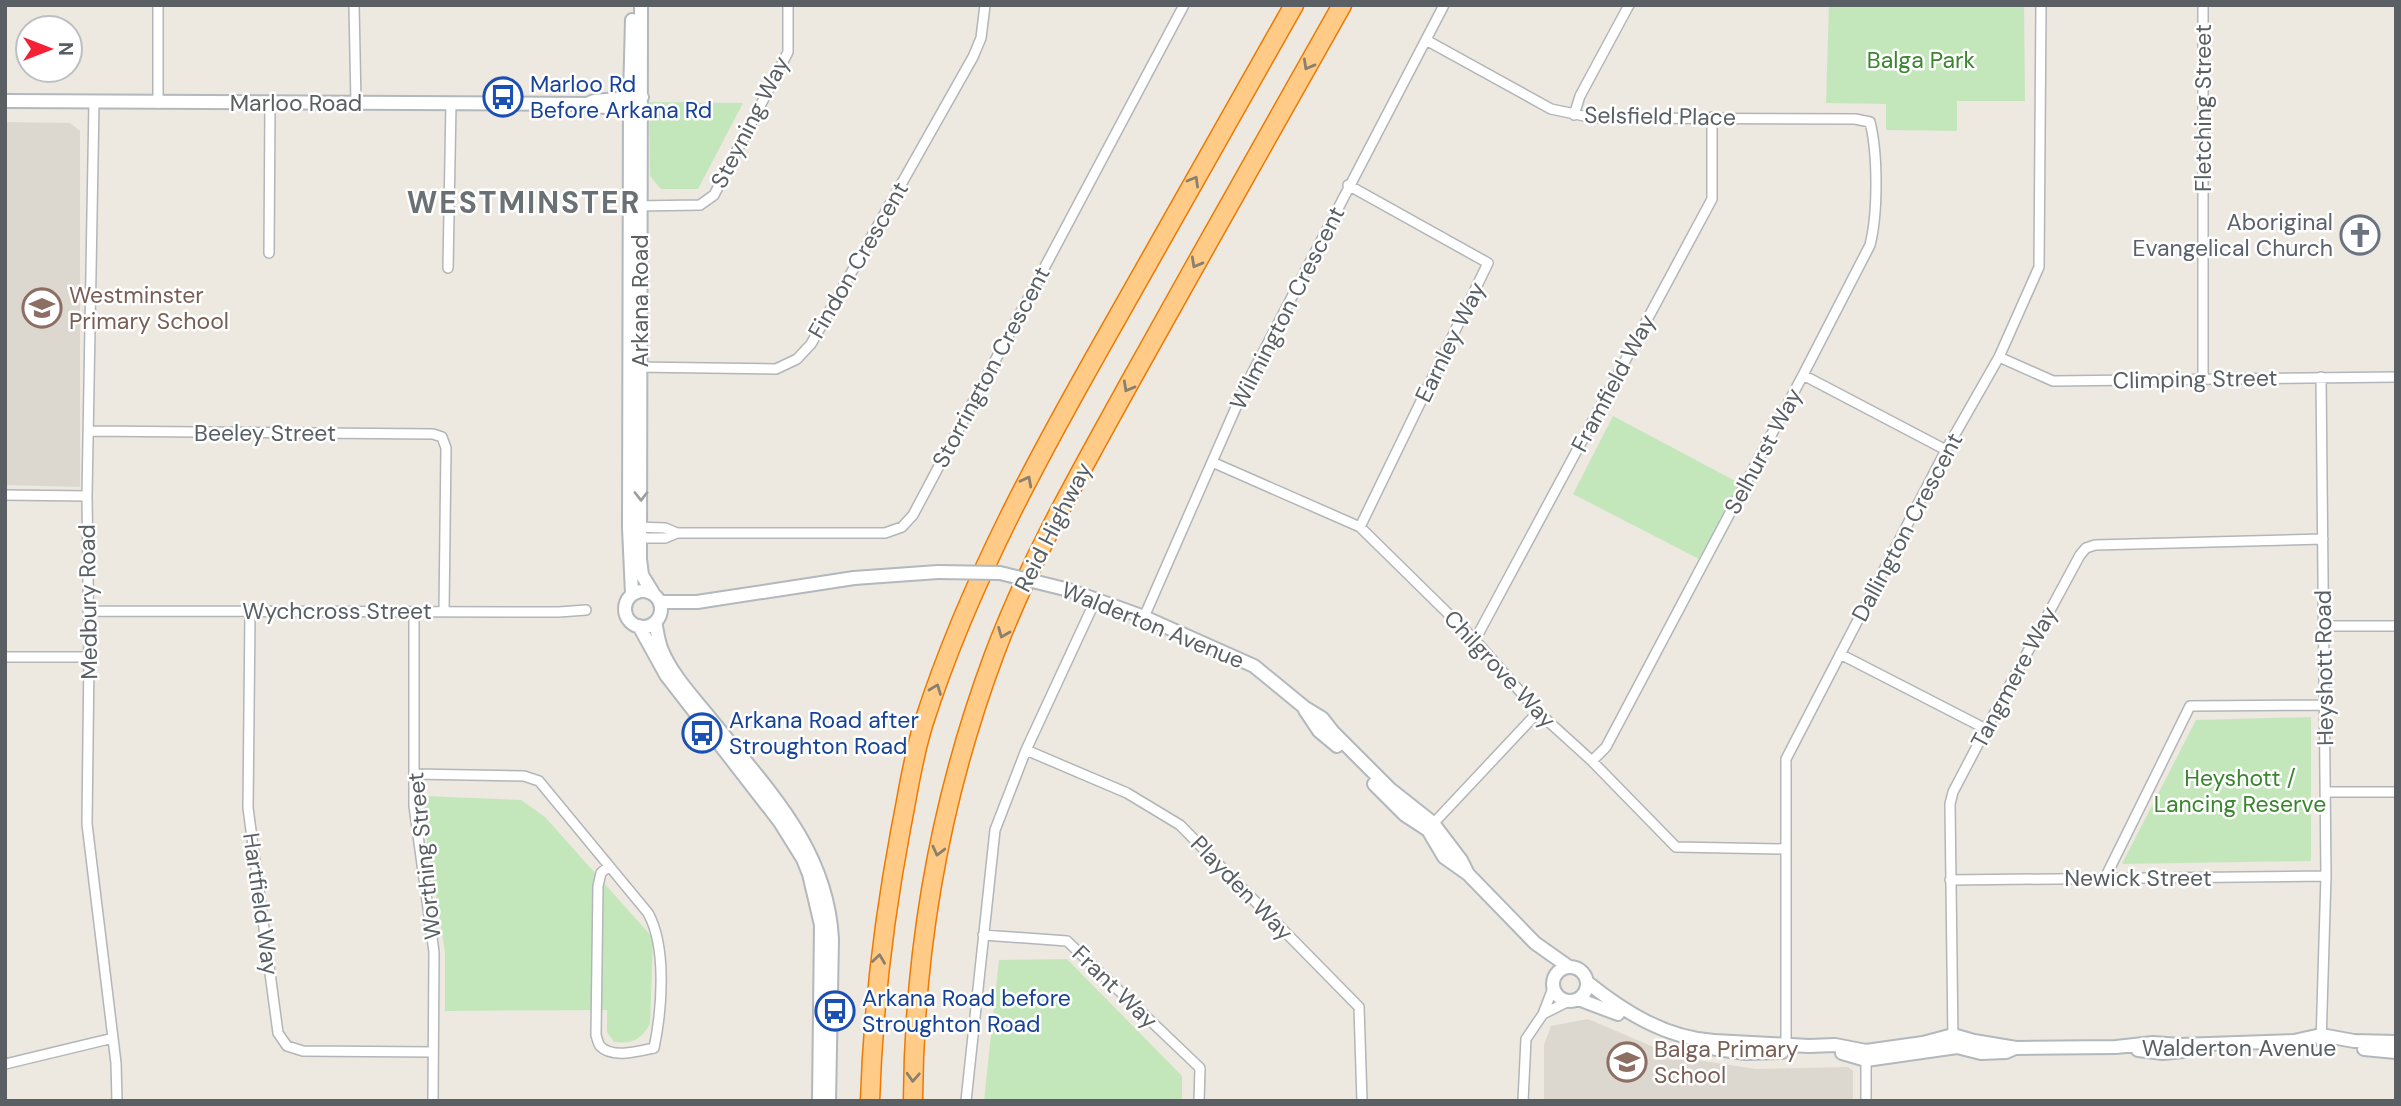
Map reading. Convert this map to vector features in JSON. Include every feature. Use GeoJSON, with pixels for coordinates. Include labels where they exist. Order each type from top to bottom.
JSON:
{"type":"FeatureCollection","features":[{"type":"Feature","properties":{"kind":"highway","name":"Reid Highway"},"geometry":{"type":"LineString","coordinates":[[870,1101],[878,972],[904,812],[923,724],[967,609],[1024,485],[1056,425],[1294,5]]}},
{"type":"Feature","properties":{"kind":"highway","name":"Reid Highway"},"geometry":{"type":"LineString","coordinates":[[913,1101],[919,987],[935,864],[968,730],[995,652],[1051,526],[1342,5]]}},
{"type":"Feature","properties":{"kind":"street"},"geometry":{"type":"LineString","coordinates":[[158,5],[158,103]]}},
{"type":"Feature","properties":{"kind":"street"},"geometry":{"type":"LineString","coordinates":[[354,5],[356,103]]}},
{"type":"Feature","properties":{"kind":"street","name":"Arkana Road"},"geometry":{"type":"LineString","coordinates":[[632,594],[635,533],[636,103],[633,5]]}},
{"type":"Feature","properties":{"kind":"street","name":"Arkana Road"},"geometry":{"type":"LineString","coordinates":[[636,103],[641,5]]}},
{"type":"Feature","properties":{"kind":"street","name":"Steyning Way"},"geometry":{"type":"LineString","coordinates":[[635,206],[700,205],[714,195],[788,52],[788,5]]}},
{"type":"Feature","properties":{"kind":"street","name":"Findon Crescent"},"geometry":{"type":"LineString","coordinates":[[635,367],[776,369],[797,359],[811,344],[973,57],[981,38],[985,5]]}},
{"type":"Feature","properties":{"kind":"street","name":"Storrington Crescent"},"geometry":{"type":"LineString","coordinates":[[635,533],[665,528],[677,533],[885,533],[902,527],[913,515],[1184,5]]}},
{"type":"Feature","properties":{"kind":"street","name":"Wilmington Crescent"},"geometry":{"type":"LineString","coordinates":[[1144,617],[1244,389],[1444,5]]}},
{"type":"Feature","properties":{"kind":"street"},"geometry":{"type":"LineString","coordinates":[[1574,115],[1580,96],[1629,5]]}},
{"type":"Feature","properties":{"kind":"street","name":"Dallington Crescent"},"geometry":{"type":"LineString","coordinates":[[1786,1049],[1786,759],[1946,450],[1999,357],[2039,267],[2041,5]]}},
{"type":"Feature","properties":{"kind":"street","name":"Fletching Street"},"geometry":{"type":"LineString","coordinates":[[2203,5],[2203,379]]}},
{"type":"Feature","properties":{"kind":"street","name":"Selsfield Place"},"geometry":{"type":"LineString","coordinates":[[1426,40],[1551,109],[1574,115],[1594,118],[1854,119],[1870,122]]}},
{"type":"Feature","properties":{"kind":"street","name":"Marloo Road"},"geometry":{"type":"LineString","coordinates":[[5,101],[270,104],[587,104],[594,101],[636,103]]}},
{"type":"Feature","properties":{"kind":"street","name":"Medbury Road"},"geometry":{"type":"LineString","coordinates":[[94,102],[87,496],[88,824],[113,1038],[117,1101]]}},
{"type":"Feature","properties":{"kind":"street"},"geometry":{"type":"LineString","coordinates":[[448,268],[451,103]]}},
{"type":"Feature","properties":{"kind":"street"},"geometry":{"type":"LineString","coordinates":[[269,253],[270,104]]}},
{"type":"Feature","properties":{"kind":"street","name":"Framfield Way"},"geometry":{"type":"LineString","coordinates":[[1475,640],[1712,199],[1712,117]]}},
{"type":"Feature","properties":{"kind":"street","name":"Selhurst Way"},"geometry":{"type":"LineString","coordinates":[[1592,761],[1606,747],[1870,245],[1874,227],[1874,140],[1870,122]]}},
{"type":"Feature","properties":{"kind":"street","name":"Earnley Way"},"geometry":{"type":"LineString","coordinates":[[1348,185],[1488,263],[1360,527]]}},
{"type":"Feature","properties":{"kind":"street","name":"Climping Street"},"geometry":{"type":"LineString","coordinates":[[1999,357],[2053,381],[2396,377]]}},
{"type":"Feature","properties":{"kind":"street"},"geometry":{"type":"LineString","coordinates":[[1803,375],[1946,450]]}},
{"type":"Feature","properties":{"kind":"street","name":"Heyshott Road"},"geometry":{"type":"LineString","coordinates":[[2321,377],[2326,876],[2321,1039]]}},
{"type":"Feature","properties":{"kind":"street","name":"Beeley Street"},"geometry":{"type":"LineString","coordinates":[[88,431],[432,434],[442,437],[446,448],[444,611]]}},
{"type":"Feature","properties":{"kind":"street","name":"Chilgrove Way"},"geometry":{"type":"LineString","coordinates":[[1212,462],[1360,527],[1475,640],[1538,712],[1592,761],[1676,848],[1785,849]]}},
{"type":"Feature","properties":{"kind":"street"},"geometry":{"type":"LineString","coordinates":[[5,495],[87,496]]}},
{"type":"Feature","properties":{"kind":"street","name":"Arkana Road"},"geometry":{"type":"LineString","coordinates":[[635,533],[642,575],[656,598]]}},
{"type":"Feature","properties":{"kind":"street","name":"Tangmere Way"},"geometry":{"type":"LineString","coordinates":[[1953,1041],[1950,804],[1986,729],[2080,555],[2086,548],[2095,545],[2323,539]]}},
{"type":"Feature","properties":{"kind":"street","name":"Walderton Avenue"},"geometry":{"type":"LineString","coordinates":[[656,598],[697,602],[854,578],[938,572],[1000,573],[1069,590],[1144,617],[1254,666],[1304,707],[1322,718],[1359,763],[1430,827],[1461,860],[1468,874],[1535,943],[1569,967]]}},
{"type":"Feature","properties":{"kind":"street"},"geometry":{"type":"LineString","coordinates":[[657,619],[645,627],[639,626],[630,621],[625,612],[626,602],[632,594],[639,591],[656,598],[661,647],[686,688],[789,816],[821,876],[832,939],[829,1101]]}},
{"type":"Feature","properties":{"kind":"street"},"geometry":{"type":"LineString","coordinates":[[966,1101],[995,830],[1026,750],[1096,599]]}},
{"type":"Feature","properties":{"kind":"street","name":"Walderton Avenue"},"geometry":{"type":"LineString","coordinates":[[657,619],[697,602]]}},
{"type":"Feature","properties":{"kind":"street","name":"Wychcross Street"},"geometry":{"type":"LineString","coordinates":[[88,611],[586,610]]}},
{"type":"Feature","properties":{"kind":"street","name":"Hartfield Way"},"geometry":{"type":"LineString","coordinates":[[250,612],[248,808],[278,1033],[287,1046],[303,1051],[433,1052]]}},
{"type":"Feature","properties":{"kind":"street","name":"Worthing Street"},"geometry":{"type":"LineString","coordinates":[[414,612],[414,806],[434,952],[433,1101]]}},
{"type":"Feature","properties":{"kind":"street"},"geometry":{"type":"LineString","coordinates":[[639,626],[666,675],[779,822],[810,874],[821,925],[819,1101]]}},
{"type":"Feature","properties":{"kind":"street"},"geometry":{"type":"LineString","coordinates":[[2324,626],[2396,626]]}},
{"type":"Feature","properties":{"kind":"street"},"geometry":{"type":"LineString","coordinates":[[1840,654],[1986,729]]}},
{"type":"Feature","properties":{"kind":"street"},"geometry":{"type":"LineString","coordinates":[[5,657],[89,657]]}},
{"type":"Feature","properties":{"kind":"street"},"geometry":{"type":"LineString","coordinates":[[2105,878],[2190,706],[2324,705]]}},
{"type":"Feature","properties":{"kind":"street"},"geometry":{"type":"LineString","coordinates":[[1430,827],[1538,712]]}},
{"type":"Feature","properties":{"kind":"street","name":"Playden Way"},"geometry":{"type":"LineString","coordinates":[[1026,750],[1128,793],[1180,825],[1359,1007],[1362,1101]]}},
{"type":"Feature","properties":{"kind":"street"},"geometry":{"type":"LineString","coordinates":[[414,774],[524,776],[539,781],[648,913],[656,928],[659,944],[660,1021],[654,1048],[631,1053],[609,1051],[600,1046],[596,1035],[598,886],[601,873],[609,866]]}},
{"type":"Feature","properties":{"kind":"street"},"geometry":{"type":"LineString","coordinates":[[2325,792],[2396,792]]}},
{"type":"Feature","properties":{"kind":"street","name":"Newick Street"},"geometry":{"type":"LineString","coordinates":[[1950,880],[2326,876]]}},
{"type":"Feature","properties":{"kind":"street","name":"Frant Way"},"geometry":{"type":"LineString","coordinates":[[983,935],[1067,941],[1200,1068],[1199,1101]]}},
{"type":"Feature","properties":{"kind":"street","name":"Walderton Avenue"},"geometry":{"type":"LineString","coordinates":[[1535,943],[1554,982]]}},
{"type":"Feature","properties":{"kind":"street"},"geometry":{"type":"LineString","coordinates":[[1523,1101],[1524,1048],[1529,1032],[1543,1014],[1554,982],[1562,969],[1569,967],[1581,971],[1587,982],[1583,994],[1543,1014]]}},
{"type":"Feature","properties":{"kind":"street"},"geometry":{"type":"LineString","coordinates":[[1554,982],[1559,997],[1573,1000]]}},
{"type":"Feature","properties":{"kind":"street","name":"Walderton Avenue"},"geometry":{"type":"LineString","coordinates":[[1587,982],[1618,1007],[1657,1027],[1688,1037],[1866,1056],[1953,1041],[1990,1054],[2016,1048],[2124,1047],[2153,1043],[2180,1045],[2321,1039],[2396,1042]]}},
{"type":"Feature","properties":{"kind":"street","name":"Walderton Avenue"},"geometry":{"type":"LineString","coordinates":[[1573,1000],[1609,1009],[1660,1034],[1687,1043],[1735,1052],[1786,1049]]}},
{"type":"Feature","properties":{"kind":"street"},"geometry":{"type":"LineString","coordinates":[[5,1064],[113,1038]]}},
{"type":"Feature","properties":{"kind":"street","name":"Walderton Avenue"},"geometry":{"type":"LineString","coordinates":[[2321,1039],[2350,1049],[2396,1052]]}},
{"type":"Feature","properties":{"kind":"street"},"geometry":{"type":"LineString","coordinates":[[1866,1056],[1866,1101]]}},
{"type":"Feature","properties":{"kind":"shaded area","name":"Westminster Primary School"},"geometry":{"type":"Polygon","coordinates":[[[5,122],[70,123],[80,131],[80,487],[5,485],[5,122]]]}},
{"type":"Feature","properties":{"kind":"shaded area","name":"Balga Primary School"},"geometry":{"type":"Polygon","coordinates":[[[1588,1019],[1677,1057],[1756,1069],[1848,1067],[1853,1071],[1853,1101],[1544,1101],[1544,1045],[1551,1026],[1588,1019]]]}},
{"type":"Feature","properties":{"kind":"green space","name":"Balga Park"},"geometry":{"type":"Polygon","coordinates":[[[1829,5],[2024,5],[2025,101],[1957,101],[1957,131],[1886,130],[1886,104],[1826,103],[1829,5]]]}},
{"type":"Feature","properties":{"kind":"green space"},"geometry":{"type":"Polygon","coordinates":[[[649,102],[743,103],[698,189],[661,189],[650,176],[649,102]]]}},
{"type":"Feature","properties":{"kind":"green space"},"geometry":{"type":"Polygon","coordinates":[[[1613,416],[1739,483],[1699,559],[1573,494],[1613,416]]]}},
{"type":"Feature","properties":{"kind":"green space","name":"Heyshott / Lancing Reserve"},"geometry":{"type":"Polygon","coordinates":[[[2311,717],[2311,861],[2122,864],[2196,720],[2311,717]]]}},
{"type":"Feature","properties":{"kind":"green space"},"geometry":{"type":"Polygon","coordinates":[[[423,796],[521,800],[545,817],[653,938],[650,1024],[643,1034],[631,1041],[614,1042],[607,1032],[607,1010],[445,1011],[445,952],[423,817],[423,796]]]}},
{"type":"Feature","properties":{"kind":"green space"},"geometry":{"type":"Polygon","coordinates":[[[1067,959],[1182,1076],[1182,1101],[984,1101],[999,960],[1067,959]]]}},
{"type":"Feature","properties":{"kind":"place","name":"Marloo Rd Before Arkana Rd"},"geometry":{"type":"Point","coordinates":[503,97]}},
{"type":"Feature","properties":{"kind":"place","name":"Aboriginal Evangelical Church"},"geometry":{"type":"Point","coordinates":[2360,235]}},
{"type":"Feature","properties":{"kind":"place","name":"Westminster Primary School"},"geometry":{"type":"Point","coordinates":[42,308]}},
{"type":"Feature","properties":{"kind":"place","name":"Arkana Road after Stroughton Road"},"geometry":{"type":"Point","coordinates":[702,733]}},
{"type":"Feature","properties":{"kind":"place","name":"Arkana Road before Stroughton Road"},"geometry":{"type":"Point","coordinates":[835,1011]}},
{"type":"Feature","properties":{"kind":"place","name":"Balga Primary School"},"geometry":{"type":"Point","coordinates":[1627,1062]}},
{"type":"Feature","properties":{"kind":"district","name":"WESTMINSTER"},"geometry":{"type":"Point","coordinates":[524,203]}}]}
